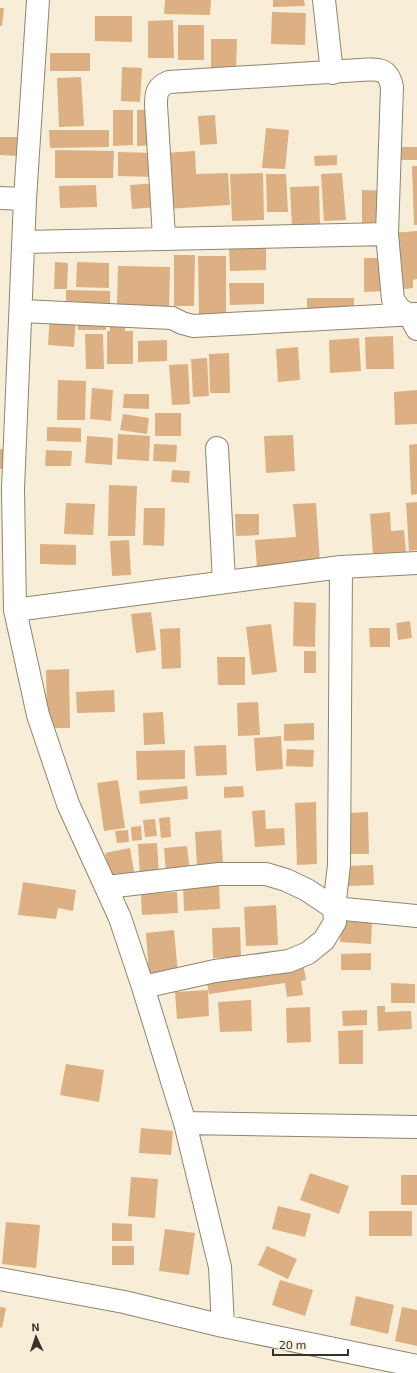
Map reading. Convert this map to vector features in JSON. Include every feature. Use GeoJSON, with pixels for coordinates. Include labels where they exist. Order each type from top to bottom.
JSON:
{"type":"FeatureCollection","features":[{"type":"Feature","properties":{"kind":"street"},"geometry":{"type":"LineString","coordinates":[[38,0],[25,199],[22,310],[7,489],[15,610],[38,715],[68,804],[107,887],[143,987],[185,1123],[220,1267],[223,1326]]}},
{"type":"Feature","properties":{"kind":"street"},"geometry":{"type":"LineString","coordinates":[[324,0],[332,72]]}},
{"type":"Feature","properties":{"kind":"street"},"geometry":{"type":"LineString","coordinates":[[164,237],[156,104],[157,90],[160,85],[169,82],[377,69],[387,73],[391,78],[392,87],[387,234],[393,300],[400,309],[415,320]]}},
{"type":"Feature","properties":{"kind":"street"},"geometry":{"type":"LineString","coordinates":[[0,198],[25,199]]}},
{"type":"Feature","properties":{"kind":"street"},"geometry":{"type":"LineString","coordinates":[[24,242],[164,237],[387,234]]}},
{"type":"Feature","properties":{"kind":"street"},"geometry":{"type":"LineString","coordinates":[[22,310],[172,318],[192,326],[217,323],[415,320]]}},
{"type":"Feature","properties":{"kind":"street"},"geometry":{"type":"LineString","coordinates":[[217,448],[224,581]]}},
{"type":"Feature","properties":{"kind":"street"},"geometry":{"type":"LineString","coordinates":[[15,610],[224,581],[341,567],[417,563]]}},
{"type":"Feature","properties":{"kind":"street"},"geometry":{"type":"LineString","coordinates":[[143,987],[215,971],[288,961],[308,953],[324,940],[335,922],[334,908],[339,865],[341,567]]}},
{"type":"Feature","properties":{"kind":"street"},"geometry":{"type":"LineString","coordinates":[[107,887],[219,874],[266,874],[286,880],[307,890],[334,908],[417,916]]}},
{"type":"Feature","properties":{"kind":"street"},"geometry":{"type":"LineString","coordinates":[[185,1123],[417,1127]]}},
{"type":"Feature","properties":{"kind":"street"},"geometry":{"type":"LineString","coordinates":[[0,1279],[124,1302],[223,1326],[417,1366]]}},
{"type":"Feature","properties":{"kind":"building"},"geometry":{"type":"Polygon","coordinates":[[[165,0],[211,0],[210,15],[164,14],[165,0]]]}},
{"type":"Feature","properties":{"kind":"building"},"geometry":{"type":"Polygon","coordinates":[[[273,0],[304,0],[305,6],[273,7],[273,0]]]}},
{"type":"Feature","properties":{"kind":"building"},"geometry":{"type":"Polygon","coordinates":[[[0,8],[4,8],[2,26],[0,26],[0,8]]]}},
{"type":"Feature","properties":{"kind":"building"},"geometry":{"type":"Polygon","coordinates":[[[272,12],[306,13],[305,45],[271,44],[272,12]]]}},
{"type":"Feature","properties":{"kind":"building"},"geometry":{"type":"Polygon","coordinates":[[[95,16],[132,16],[132,42],[95,41],[95,16]]]}},
{"type":"Feature","properties":{"kind":"building"},"geometry":{"type":"Polygon","coordinates":[[[173,20],[174,58],[148,58],[148,21],[173,20]]]}},
{"type":"Feature","properties":{"kind":"building"},"geometry":{"type":"Polygon","coordinates":[[[178,25],[204,25],[204,60],[178,60],[178,25]]]}},
{"type":"Feature","properties":{"kind":"building"},"geometry":{"type":"Polygon","coordinates":[[[211,39],[237,39],[236,72],[211,72],[211,39]]]}},
{"type":"Feature","properties":{"kind":"building"},"geometry":{"type":"Polygon","coordinates":[[[50,53],[90,53],[90,71],[50,71],[50,53]]]}},
{"type":"Feature","properties":{"kind":"building"},"geometry":{"type":"Polygon","coordinates":[[[122,67],[142,68],[140,102],[121,101],[122,67]]]}},
{"type":"Feature","properties":{"kind":"building"},"geometry":{"type":"Polygon","coordinates":[[[81,77],[84,126],[59,127],[57,78],[81,77]]]}},
{"type":"Feature","properties":{"kind":"building"},"geometry":{"type":"Polygon","coordinates":[[[153,109],[153,145],[137,146],[137,110],[153,109]]]}},
{"type":"Feature","properties":{"kind":"building"},"geometry":{"type":"Polygon","coordinates":[[[113,110],[133,110],[133,145],[113,146],[113,110]]]}},
{"type":"Feature","properties":{"kind":"building"},"geometry":{"type":"Polygon","coordinates":[[[215,115],[217,144],[200,145],[198,116],[215,115]]]}},
{"type":"Feature","properties":{"kind":"building"},"geometry":{"type":"Polygon","coordinates":[[[266,128],[289,130],[285,169],[262,168],[266,128]]]}},
{"type":"Feature","properties":{"kind":"building"},"geometry":{"type":"Polygon","coordinates":[[[49,130],[109,130],[109,147],[50,148],[49,130]]]}},
{"type":"Feature","properties":{"kind":"building"},"geometry":{"type":"Polygon","coordinates":[[[0,137],[19,137],[19,156],[0,155],[0,137]]]}},
{"type":"Feature","properties":{"kind":"building"},"geometry":{"type":"Polygon","coordinates":[[[393,147],[417,147],[417,160],[393,160],[393,147]]]}},
{"type":"Feature","properties":{"kind":"building"},"geometry":{"type":"Polygon","coordinates":[[[55,150],[114,151],[113,178],[55,178],[55,150]]]}},
{"type":"Feature","properties":{"kind":"building"},"geometry":{"type":"Polygon","coordinates":[[[195,151],[196,174],[228,173],[230,205],[166,209],[163,153],[195,151]]]}},
{"type":"Feature","properties":{"kind":"building"},"geometry":{"type":"Polygon","coordinates":[[[118,152],[156,153],[155,177],[118,176],[118,152]]]}},
{"type":"Feature","properties":{"kind":"building"},"geometry":{"type":"Polygon","coordinates":[[[337,155],[337,165],[315,166],[314,156],[337,155]]]}},
{"type":"Feature","properties":{"kind":"building"},"geometry":{"type":"Polygon","coordinates":[[[412,166],[417,166],[417,225],[414,225],[412,166]]]}},
{"type":"Feature","properties":{"kind":"building"},"geometry":{"type":"Polygon","coordinates":[[[263,173],[264,220],[232,221],[230,174],[263,173]]]}},
{"type":"Feature","properties":{"kind":"building"},"geometry":{"type":"Polygon","coordinates":[[[342,173],[346,220],[324,221],[321,174],[342,173]]]}},
{"type":"Feature","properties":{"kind":"building"},"geometry":{"type":"Polygon","coordinates":[[[266,174],[286,174],[288,212],[267,212],[266,174]]]}},
{"type":"Feature","properties":{"kind":"building"},"geometry":{"type":"Polygon","coordinates":[[[157,183],[159,207],[132,209],[130,185],[157,183]]]}},
{"type":"Feature","properties":{"kind":"building"},"geometry":{"type":"Polygon","coordinates":[[[96,185],[97,207],[60,208],[59,186],[96,185]]]}},
{"type":"Feature","properties":{"kind":"building"},"geometry":{"type":"Polygon","coordinates":[[[319,186],[320,225],[292,226],[290,187],[319,186]]]}},
{"type":"Feature","properties":{"kind":"building"},"geometry":{"type":"Polygon","coordinates":[[[362,190],[386,191],[385,227],[362,227],[362,190]]]}},
{"type":"Feature","properties":{"kind":"building"},"geometry":{"type":"Polygon","coordinates":[[[417,231],[417,279],[413,280],[413,288],[396,290],[391,233],[417,231]]]}},
{"type":"Feature","properties":{"kind":"building"},"geometry":{"type":"Polygon","coordinates":[[[266,247],[266,270],[230,271],[229,248],[266,247]]]}},
{"type":"Feature","properties":{"kind":"building"},"geometry":{"type":"Polygon","coordinates":[[[174,255],[195,255],[194,306],[174,306],[174,255]]]}},
{"type":"Feature","properties":{"kind":"building"},"geometry":{"type":"Polygon","coordinates":[[[198,256],[226,256],[226,318],[199,319],[198,256]]]}},
{"type":"Feature","properties":{"kind":"building"},"geometry":{"type":"Polygon","coordinates":[[[364,258],[386,258],[386,291],[364,292],[364,258]]]}},
{"type":"Feature","properties":{"kind":"building"},"geometry":{"type":"Polygon","coordinates":[[[55,262],[68,263],[67,289],[54,289],[55,262]]]}},
{"type":"Feature","properties":{"kind":"building"},"geometry":{"type":"Polygon","coordinates":[[[77,262],[109,263],[109,288],[76,287],[77,262]]]}},
{"type":"Feature","properties":{"kind":"building"},"geometry":{"type":"Polygon","coordinates":[[[118,266],[170,267],[169,309],[117,308],[118,266]]]}},
{"type":"Feature","properties":{"kind":"building"},"geometry":{"type":"Polygon","coordinates":[[[229,283],[264,283],[264,304],[230,305],[229,283]]]}},
{"type":"Feature","properties":{"kind":"building"},"geometry":{"type":"Polygon","coordinates":[[[66,290],[110,291],[110,310],[66,309],[66,290]]]}},
{"type":"Feature","properties":{"kind":"building"},"geometry":{"type":"Polygon","coordinates":[[[307,298],[354,298],[354,313],[307,313],[307,298]]]}},
{"type":"Feature","properties":{"kind":"building"},"geometry":{"type":"Polygon","coordinates":[[[50,315],[76,316],[74,347],[48,345],[50,315]]]}},
{"type":"Feature","properties":{"kind":"building"},"geometry":{"type":"Polygon","coordinates":[[[78,316],[106,316],[106,330],[78,330],[78,316]]]}},
{"type":"Feature","properties":{"kind":"building"},"geometry":{"type":"Polygon","coordinates":[[[125,318],[125,331],[133,331],[133,364],[107,364],[107,331],[110,331],[110,319],[125,318]]]}},
{"type":"Feature","properties":{"kind":"building"},"geometry":{"type":"Polygon","coordinates":[[[85,334],[103,334],[104,369],[86,369],[85,334]]]}},
{"type":"Feature","properties":{"kind":"building"},"geometry":{"type":"Polygon","coordinates":[[[393,336],[394,369],[366,369],[365,337],[393,336]]]}},
{"type":"Feature","properties":{"kind":"building"},"geometry":{"type":"Polygon","coordinates":[[[359,338],[361,371],[330,373],[329,340],[359,338]]]}},
{"type":"Feature","properties":{"kind":"building"},"geometry":{"type":"Polygon","coordinates":[[[167,340],[167,361],[138,362],[138,341],[167,340]]]}},
{"type":"Feature","properties":{"kind":"building"},"geometry":{"type":"Polygon","coordinates":[[[298,347],[300,380],[278,382],[276,349],[298,347]]]}},
{"type":"Feature","properties":{"kind":"building"},"geometry":{"type":"Polygon","coordinates":[[[229,353],[230,393],[210,393],[209,354],[229,353]]]}},
{"type":"Feature","properties":{"kind":"building"},"geometry":{"type":"Polygon","coordinates":[[[207,358],[209,396],[193,397],[191,359],[207,358]]]}},
{"type":"Feature","properties":{"kind":"building"},"geometry":{"type":"Polygon","coordinates":[[[188,364],[190,404],[172,405],[169,365],[188,364]]]}},
{"type":"Feature","properties":{"kind":"building"},"geometry":{"type":"Polygon","coordinates":[[[58,380],[86,381],[85,420],[57,420],[58,380]]]}},
{"type":"Feature","properties":{"kind":"building"},"geometry":{"type":"Polygon","coordinates":[[[92,388],[113,390],[111,421],[90,419],[92,388]]]}},
{"type":"Feature","properties":{"kind":"building"},"geometry":{"type":"Polygon","coordinates":[[[417,390],[417,424],[395,425],[394,392],[417,390]]]}},
{"type":"Feature","properties":{"kind":"building"},"geometry":{"type":"Polygon","coordinates":[[[124,394],[149,394],[149,409],[123,408],[124,394]]]}},
{"type":"Feature","properties":{"kind":"building"},"geometry":{"type":"Polygon","coordinates":[[[155,413],[181,413],[181,436],[155,436],[155,413]]]}},
{"type":"Feature","properties":{"kind":"building"},"geometry":{"type":"Polygon","coordinates":[[[123,414],[149,418],[147,434],[120,430],[123,414]]]}},
{"type":"Feature","properties":{"kind":"building"},"geometry":{"type":"Polygon","coordinates":[[[47,427],[81,428],[81,442],[47,441],[47,427]]]}},
{"type":"Feature","properties":{"kind":"building"},"geometry":{"type":"Polygon","coordinates":[[[118,434],[150,436],[149,461],[117,459],[118,434]]]}},
{"type":"Feature","properties":{"kind":"building"},"geometry":{"type":"Polygon","coordinates":[[[293,435],[295,471],[266,473],[264,436],[293,435]]]}},
{"type":"Feature","properties":{"kind":"building"},"geometry":{"type":"Polygon","coordinates":[[[87,436],[113,438],[112,465],[85,463],[87,436]]]}},
{"type":"Feature","properties":{"kind":"building"},"geometry":{"type":"Polygon","coordinates":[[[154,444],[177,445],[176,462],[153,461],[154,444]]]}},
{"type":"Feature","properties":{"kind":"building"},"geometry":{"type":"Polygon","coordinates":[[[417,444],[417,494],[411,495],[409,445],[417,444]]]}},
{"type":"Feature","properties":{"kind":"building"},"geometry":{"type":"Polygon","coordinates":[[[0,449],[8,449],[8,469],[0,469],[0,449]]]}},
{"type":"Feature","properties":{"kind":"building"},"geometry":{"type":"Polygon","coordinates":[[[46,450],[72,451],[71,466],[45,466],[46,450]]]}},
{"type":"Feature","properties":{"kind":"building"},"geometry":{"type":"Polygon","coordinates":[[[172,470],[190,471],[189,483],[171,482],[172,470]]]}},
{"type":"Feature","properties":{"kind":"building"},"geometry":{"type":"Polygon","coordinates":[[[109,485],[137,486],[135,536],[108,536],[109,485]]]}},
{"type":"Feature","properties":{"kind":"building"},"geometry":{"type":"Polygon","coordinates":[[[417,502],[417,550],[409,551],[406,503],[417,502]]]}},
{"type":"Feature","properties":{"kind":"building"},"geometry":{"type":"Polygon","coordinates":[[[66,503],[95,504],[93,535],[64,534],[66,503]]]}},
{"type":"Feature","properties":{"kind":"building"},"geometry":{"type":"Polygon","coordinates":[[[316,503],[320,563],[257,568],[255,540],[296,537],[293,504],[316,503]]]}},
{"type":"Feature","properties":{"kind":"building"},"geometry":{"type":"Polygon","coordinates":[[[144,508],[165,508],[164,546],[143,545],[144,508]]]}},
{"type":"Feature","properties":{"kind":"building"},"geometry":{"type":"Polygon","coordinates":[[[390,512],[391,531],[404,530],[406,553],[373,555],[370,514],[390,512]]]}},
{"type":"Feature","properties":{"kind":"building"},"geometry":{"type":"Polygon","coordinates":[[[235,514],[259,514],[259,535],[236,536],[235,514]]]}},
{"type":"Feature","properties":{"kind":"building"},"geometry":{"type":"Polygon","coordinates":[[[129,540],[131,575],[112,576],[110,541],[129,540]]]}},
{"type":"Feature","properties":{"kind":"building"},"geometry":{"type":"Polygon","coordinates":[[[40,544],[76,545],[76,565],[40,564],[40,544]]]}},
{"type":"Feature","properties":{"kind":"building"},"geometry":{"type":"Polygon","coordinates":[[[294,602],[316,603],[315,647],[293,646],[294,602]]]}},
{"type":"Feature","properties":{"kind":"building"},"geometry":{"type":"Polygon","coordinates":[[[151,612],[156,650],[136,653],[131,614],[151,612]]]}},
{"type":"Feature","properties":{"kind":"building"},"geometry":{"type":"Polygon","coordinates":[[[410,621],[412,638],[398,640],[396,623],[410,621]]]}},
{"type":"Feature","properties":{"kind":"building"},"geometry":{"type":"Polygon","coordinates":[[[271,624],[277,672],[252,675],[246,627],[271,624]]]}},
{"type":"Feature","properties":{"kind":"building"},"geometry":{"type":"Polygon","coordinates":[[[180,628],[181,668],[162,669],[160,629],[180,628]]]}},
{"type":"Feature","properties":{"kind":"building"},"geometry":{"type":"Polygon","coordinates":[[[369,628],[390,628],[390,647],[370,647],[369,628]]]}},
{"type":"Feature","properties":{"kind":"building"},"geometry":{"type":"Polygon","coordinates":[[[304,651],[316,651],[316,673],[304,673],[304,651]]]}},
{"type":"Feature","properties":{"kind":"building"},"geometry":{"type":"Polygon","coordinates":[[[217,657],[245,657],[245,685],[218,685],[217,657]]]}},
{"type":"Feature","properties":{"kind":"building"},"geometry":{"type":"Polygon","coordinates":[[[69,669],[70,728],[47,728],[46,670],[69,669]]]}},
{"type":"Feature","properties":{"kind":"building"},"geometry":{"type":"Polygon","coordinates":[[[114,690],[115,712],[77,713],[76,692],[114,690]]]}},
{"type":"Feature","properties":{"kind":"building"},"geometry":{"type":"Polygon","coordinates":[[[258,702],[260,735],[238,736],[237,703],[258,702]]]}},
{"type":"Feature","properties":{"kind":"building"},"geometry":{"type":"Polygon","coordinates":[[[163,712],[165,744],[144,745],[143,713],[163,712]]]}},
{"type":"Feature","properties":{"kind":"building"},"geometry":{"type":"Polygon","coordinates":[[[314,723],[314,740],[284,741],[284,724],[314,723]]]}},
{"type":"Feature","properties":{"kind":"building"},"geometry":{"type":"Polygon","coordinates":[[[281,736],[283,769],[256,771],[254,738],[281,736]]]}},
{"type":"Feature","properties":{"kind":"building"},"geometry":{"type":"Polygon","coordinates":[[[226,745],[227,775],[196,776],[194,746],[226,745]]]}},
{"type":"Feature","properties":{"kind":"building"},"geometry":{"type":"Polygon","coordinates":[[[287,749],[314,750],[313,767],[286,766],[287,749]]]}},
{"type":"Feature","properties":{"kind":"building"},"geometry":{"type":"Polygon","coordinates":[[[185,750],[185,779],[137,780],[136,751],[185,750]]]}},
{"type":"Feature","properties":{"kind":"building"},"geometry":{"type":"Polygon","coordinates":[[[118,780],[125,828],[104,831],[97,783],[118,780]]]}},
{"type":"Feature","properties":{"kind":"building"},"geometry":{"type":"Polygon","coordinates":[[[187,786],[188,799],[140,804],[139,791],[187,786]]]}},
{"type":"Feature","properties":{"kind":"building"},"geometry":{"type":"Polygon","coordinates":[[[243,786],[244,797],[224,798],[224,787],[243,786]]]}},
{"type":"Feature","properties":{"kind":"building"},"geometry":{"type":"Polygon","coordinates":[[[316,802],[317,864],[297,865],[295,803],[316,802]]]}},
{"type":"Feature","properties":{"kind":"building"},"geometry":{"type":"Polygon","coordinates":[[[265,810],[266,829],[284,828],[285,845],[255,847],[252,811],[265,810]]]}},
{"type":"Feature","properties":{"kind":"building"},"geometry":{"type":"Polygon","coordinates":[[[368,812],[369,854],[351,854],[350,813],[368,812]]]}},
{"type":"Feature","properties":{"kind":"building"},"geometry":{"type":"Polygon","coordinates":[[[170,817],[171,837],[161,838],[159,818],[170,817]]]}},
{"type":"Feature","properties":{"kind":"building"},"geometry":{"type":"Polygon","coordinates":[[[155,819],[157,836],[145,837],[143,820],[155,819]]]}},
{"type":"Feature","properties":{"kind":"building"},"geometry":{"type":"Polygon","coordinates":[[[141,826],[142,840],[132,841],[131,827],[141,826]]]}},
{"type":"Feature","properties":{"kind":"building"},"geometry":{"type":"Polygon","coordinates":[[[128,830],[129,842],[117,843],[115,831],[128,830]]]}},
{"type":"Feature","properties":{"kind":"building"},"geometry":{"type":"Polygon","coordinates":[[[221,830],[223,864],[197,866],[195,832],[221,830]]]}},
{"type":"Feature","properties":{"kind":"building"},"geometry":{"type":"Polygon","coordinates":[[[157,843],[159,876],[140,877],[138,844],[157,843]]]}},
{"type":"Feature","properties":{"kind":"building"},"geometry":{"type":"Polygon","coordinates":[[[187,846],[190,871],[166,873],[164,848],[187,846]]]}},
{"type":"Feature","properties":{"kind":"building"},"geometry":{"type":"Polygon","coordinates":[[[130,848],[135,877],[111,881],[105,853],[130,848]]]}},
{"type":"Feature","properties":{"kind":"building"},"geometry":{"type":"Polygon","coordinates":[[[373,865],[374,885],[348,886],[347,866],[373,865]]]}},
{"type":"Feature","properties":{"kind":"building"},"geometry":{"type":"Polygon","coordinates":[[[23,882],[76,890],[73,911],[58,908],[56,919],[18,915],[23,882]]]}},
{"type":"Feature","properties":{"kind":"building"},"geometry":{"type":"Polygon","coordinates":[[[219,882],[220,909],[184,911],[183,884],[219,882]]]}},
{"type":"Feature","properties":{"kind":"building"},"geometry":{"type":"Polygon","coordinates":[[[177,892],[178,913],[142,915],[141,894],[177,892]]]}},
{"type":"Feature","properties":{"kind":"building"},"geometry":{"type":"Polygon","coordinates":[[[276,905],[278,945],[246,946],[244,907],[276,905]]]}},
{"type":"Feature","properties":{"kind":"building"},"geometry":{"type":"Polygon","coordinates":[[[342,921],[372,923],[371,944],[340,942],[342,921]]]}},
{"type":"Feature","properties":{"kind":"building"},"geometry":{"type":"Polygon","coordinates":[[[240,927],[241,957],[213,958],[212,928],[240,927]]]}},
{"type":"Feature","properties":{"kind":"building"},"geometry":{"type":"Polygon","coordinates":[[[174,930],[178,973],[149,976],[146,933],[174,930]]]}},
{"type":"Feature","properties":{"kind":"building"},"geometry":{"type":"Polygon","coordinates":[[[371,953],[371,970],[341,970],[341,954],[371,953]]]}},
{"type":"Feature","properties":{"kind":"building"},"geometry":{"type":"Polygon","coordinates":[[[303,963],[306,980],[301,981],[303,995],[287,997],[285,983],[209,994],[206,977],[303,963]]]}},
{"type":"Feature","properties":{"kind":"building"},"geometry":{"type":"Polygon","coordinates":[[[391,983],[415,984],[415,1003],[391,1003],[391,983]]]}},
{"type":"Feature","properties":{"kind":"building"},"geometry":{"type":"Polygon","coordinates":[[[208,990],[209,1016],[177,1019],[175,992],[208,990]]]}},
{"type":"Feature","properties":{"kind":"building"},"geometry":{"type":"Polygon","coordinates":[[[251,1000],[252,1031],[220,1032],[218,1002],[251,1000]]]}},
{"type":"Feature","properties":{"kind":"building"},"geometry":{"type":"Polygon","coordinates":[[[377,1006],[385,1006],[385,1012],[411,1011],[412,1029],[378,1031],[377,1006]]]}},
{"type":"Feature","properties":{"kind":"building"},"geometry":{"type":"Polygon","coordinates":[[[310,1007],[311,1042],[287,1043],[286,1008],[310,1007]]]}},
{"type":"Feature","properties":{"kind":"building"},"geometry":{"type":"Polygon","coordinates":[[[367,1010],[367,1025],[343,1026],[342,1011],[367,1010]]]}},
{"type":"Feature","properties":{"kind":"building"},"geometry":{"type":"Polygon","coordinates":[[[363,1030],[363,1064],[339,1064],[338,1031],[363,1030]]]}},
{"type":"Feature","properties":{"kind":"building"},"geometry":{"type":"Polygon","coordinates":[[[66,1064],[104,1070],[99,1102],[60,1095],[66,1064]]]}},
{"type":"Feature","properties":{"kind":"building"},"geometry":{"type":"Polygon","coordinates":[[[141,1128],[173,1131],[171,1155],[139,1153],[141,1128]]]}},
{"type":"Feature","properties":{"kind":"building"},"geometry":{"type":"Polygon","coordinates":[[[310,1173],[349,1186],[339,1214],[300,1200],[310,1173]]]}},
{"type":"Feature","properties":{"kind":"building"},"geometry":{"type":"Polygon","coordinates":[[[401,1175],[417,1175],[417,1205],[401,1205],[401,1175]]]}},
{"type":"Feature","properties":{"kind":"building"},"geometry":{"type":"Polygon","coordinates":[[[131,1177],[158,1179],[155,1218],[128,1216],[131,1177]]]}},
{"type":"Feature","properties":{"kind":"building"},"geometry":{"type":"Polygon","coordinates":[[[278,1206],[311,1214],[305,1237],[272,1229],[278,1206]]]}},
{"type":"Feature","properties":{"kind":"building"},"geometry":{"type":"Polygon","coordinates":[[[369,1211],[412,1211],[412,1236],[369,1236],[369,1211]]]}},
{"type":"Feature","properties":{"kind":"building"},"geometry":{"type":"Polygon","coordinates":[[[6,1222],[40,1225],[36,1268],[2,1264],[6,1222]]]}},
{"type":"Feature","properties":{"kind":"building"},"geometry":{"type":"Polygon","coordinates":[[[112,1223],[132,1224],[132,1241],[112,1241],[112,1223]]]}},
{"type":"Feature","properties":{"kind":"building"},"geometry":{"type":"Polygon","coordinates":[[[165,1229],[195,1233],[189,1275],[159,1271],[165,1229]]]}},
{"type":"Feature","properties":{"kind":"building"},"geometry":{"type":"Polygon","coordinates":[[[112,1246],[134,1246],[134,1265],[112,1265],[112,1246]]]}},
{"type":"Feature","properties":{"kind":"building"},"geometry":{"type":"Polygon","coordinates":[[[267,1246],[297,1259],[288,1279],[258,1265],[267,1246]]]}},
{"type":"Feature","properties":{"kind":"building"},"geometry":{"type":"Polygon","coordinates":[[[280,1280],[313,1290],[305,1316],[272,1305],[280,1280]]]}},
{"type":"Feature","properties":{"kind":"building"},"geometry":{"type":"Polygon","coordinates":[[[356,1296],[394,1305],[388,1334],[350,1325],[356,1296]]]}},
{"type":"Feature","properties":{"kind":"building"},"geometry":{"type":"Polygon","coordinates":[[[0,1307],[6,1308],[2,1328],[0,1327],[0,1307]]]}},
{"type":"Feature","properties":{"kind":"building"},"geometry":{"type":"Polygon","coordinates":[[[402,1307],[417,1310],[417,1346],[395,1341],[402,1307]]]}}]}
